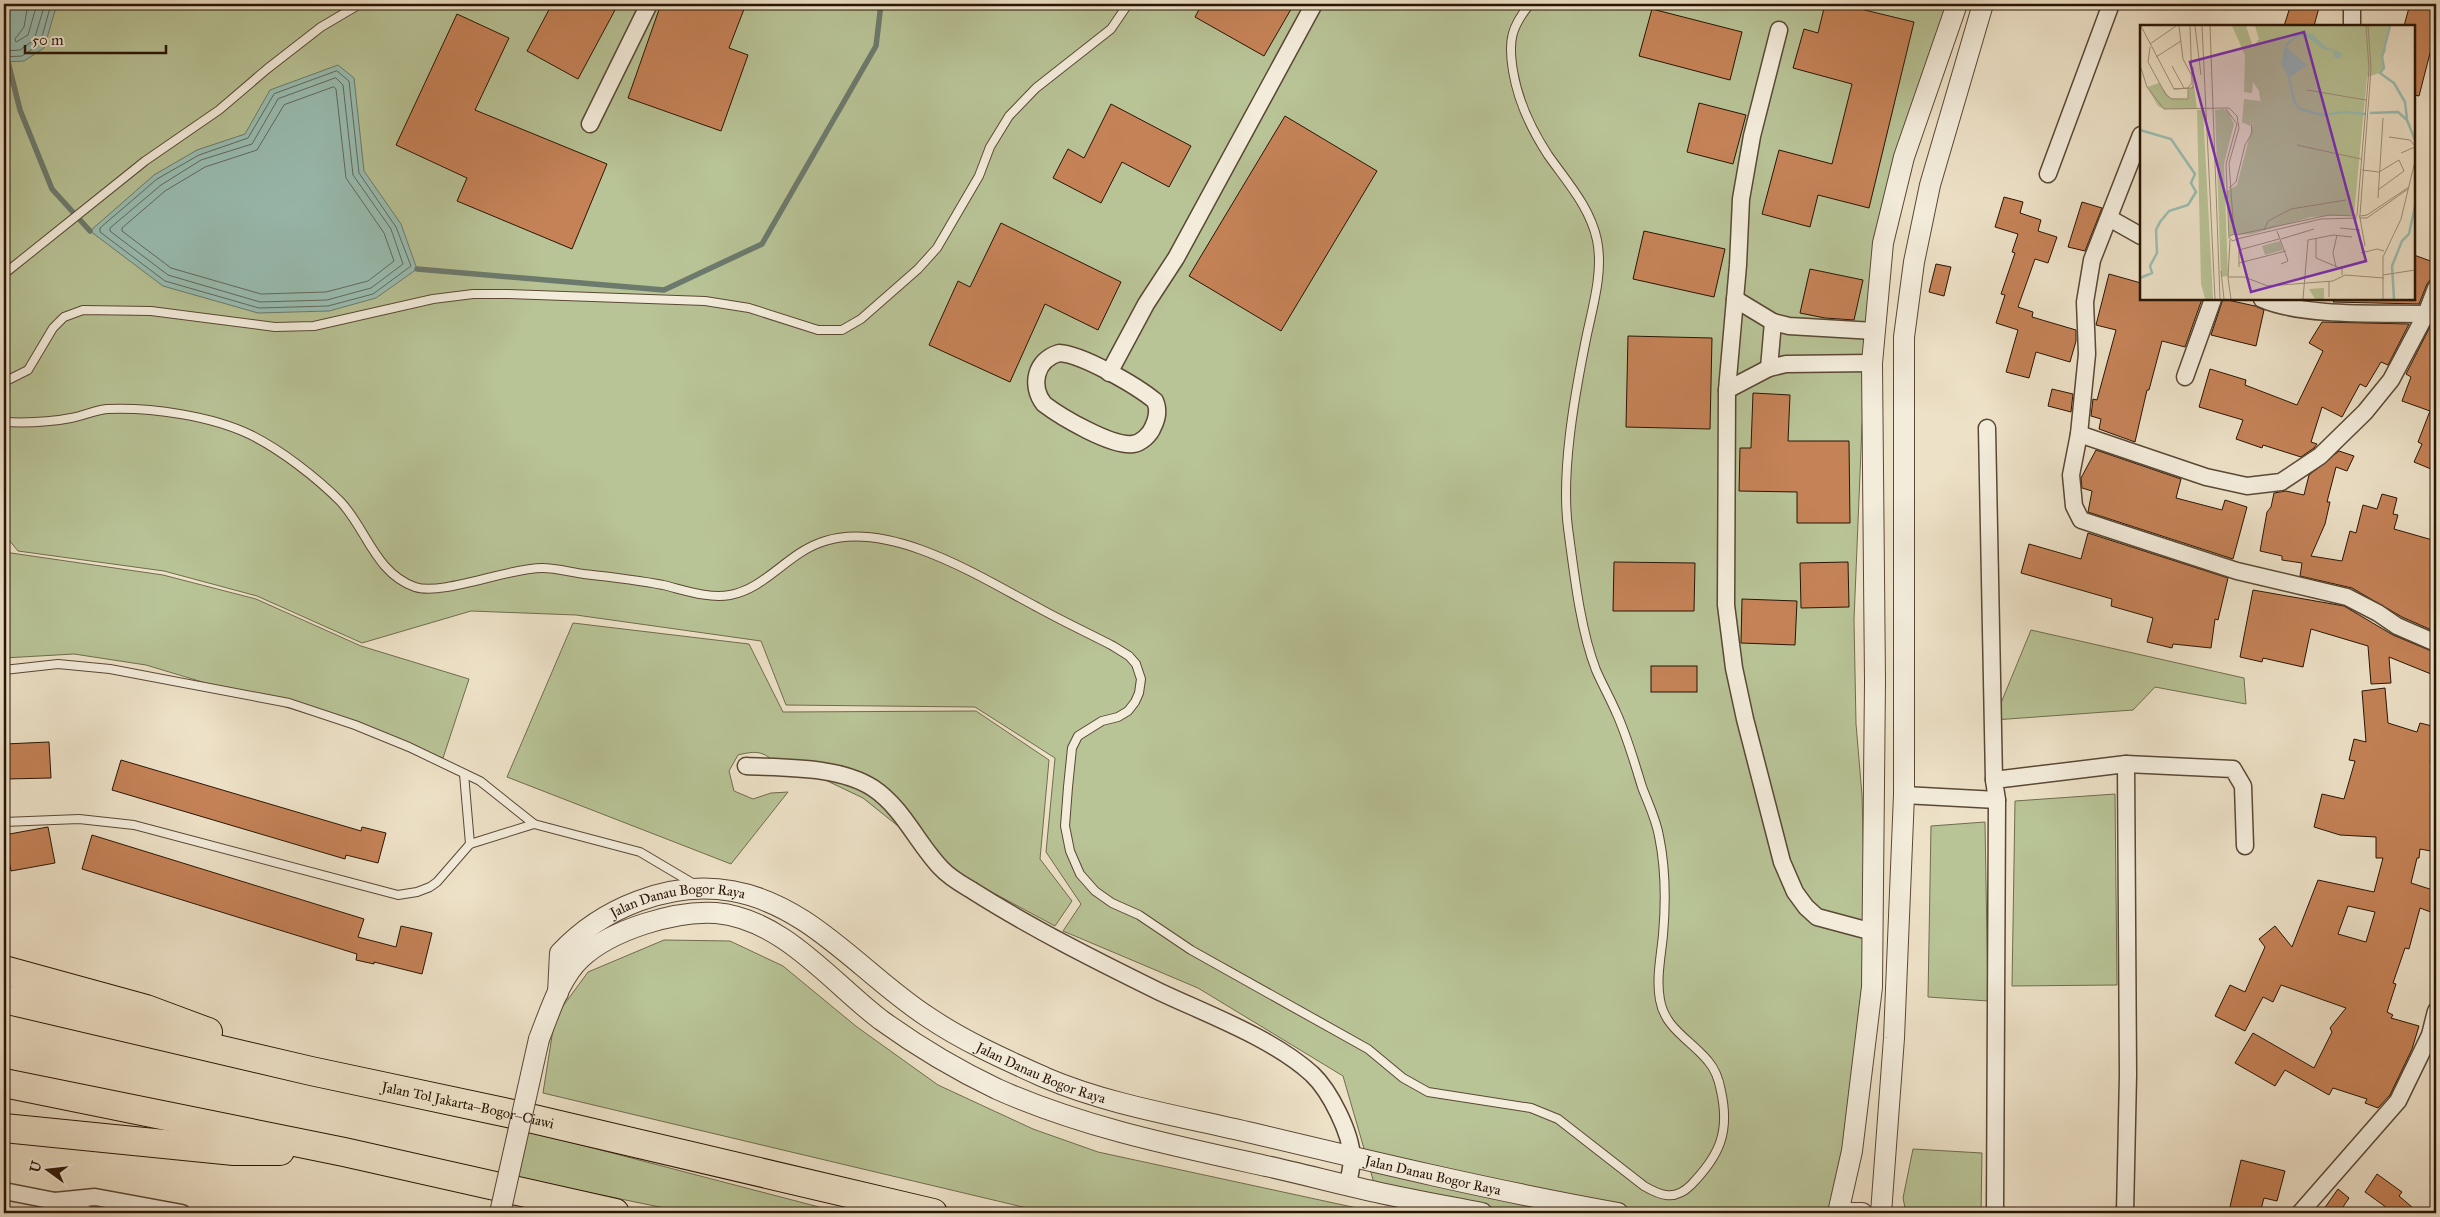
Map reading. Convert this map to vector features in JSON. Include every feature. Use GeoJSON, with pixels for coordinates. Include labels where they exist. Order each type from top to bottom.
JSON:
{"type":"FeatureCollection","features":[{"type":"Feature","properties":{"kind":"highway"},"geometry":{"type":"LineString","coordinates":[[4,970],[146,1009],[311,1071]]}},
{"type":"Feature","properties":{"kind":"highway","name":"Jalan Tol Jakarta–Bogor–Ciawi"},"geometry":{"type":"LineString","coordinates":[[4,999],[311,1071],[508,1113],[933,1213]]}},
{"type":"Feature","properties":{"kind":"highway"},"geometry":{"type":"LineString","coordinates":[[4,1083],[344,1152],[615,1213]]}},
{"type":"Feature","properties":{"kind":"highway"},"geometry":{"type":"LineString","coordinates":[[4,1128],[234,1151],[344,1152]]}},
{"type":"Feature","properties":{"kind":"street"},"geometry":{"type":"LineString","coordinates":[[590,124],[649,4]]}},
{"type":"Feature","properties":{"kind":"street"},"geometry":{"type":"LineString","coordinates":[[1109,373],[1146,304],[1176,258],[1314,4]]}},
{"type":"Feature","properties":{"kind":"street"},"geometry":{"type":"LineString","coordinates":[[1838,1213],[1852,1151],[1871,997],[1875,681],[1872,363],[1874,331],[1883,244],[1904,157],[1957,4]]}},
{"type":"Feature","properties":{"kind":"street"},"geometry":{"type":"LineString","coordinates":[[1881,1213],[1894,1038],[1904,796],[1904,337],[1914,262],[1930,185],[1983,4]]}},
{"type":"Feature","properties":{"kind":"street"},"geometry":{"type":"LineString","coordinates":[[2048,174],[2111,4]]}},
{"type":"Feature","properties":{"kind":"street"},"geometry":{"type":"LineString","coordinates":[[2352,4],[2352,24]]}},
{"type":"Feature","properties":{"kind":"street"},"geometry":{"type":"LineString","coordinates":[[1779,30],[1752,136],[1741,199],[1727,390],[1726,605],[1734,668],[1745,719],[1782,862],[1795,892],[1817,917],[1873,932]]}},
{"type":"Feature","properties":{"kind":"street"},"geometry":{"type":"LineString","coordinates":[[2140,138],[2092,260],[2085,302],[2088,354],[2071,475],[2074,506],[2081,520],[2237,570],[2347,597],[2378,613],[2397,626],[2436,644]]}},
{"type":"Feature","properties":{"kind":"street"},"geometry":{"type":"LineString","coordinates":[[2109,218],[2140,235]]}},
{"type":"Feature","properties":{"kind":"street"},"geometry":{"type":"LineString","coordinates":[[2078,434],[2206,477],[2246,486],[2281,482],[2320,456],[2365,412],[2391,380],[2426,314],[2436,288]]}},
{"type":"Feature","properties":{"kind":"street"},"geometry":{"type":"LineString","coordinates":[[1735,299],[1773,322],[1789,326],[1874,331]]}},
{"type":"Feature","properties":{"kind":"street"},"geometry":{"type":"LineString","coordinates":[[2185,376],[2213,300]]}},
{"type":"Feature","properties":{"kind":"street"},"geometry":{"type":"LineString","coordinates":[[2264,300],[2272,303],[2332,312],[2426,314]]}},
{"type":"Feature","properties":{"kind":"street"},"geometry":{"type":"LineString","coordinates":[[1769,368],[1773,322]]}},
{"type":"Feature","properties":{"kind":"street"},"geometry":{"type":"LineString","coordinates":[[1059,353],[1076,357],[1109,373],[1144,391],[1157,405],[1157,415],[1152,429],[1146,437],[1134,444],[1121,443],[1106,438],[1051,409],[1044,404],[1037,392],[1035,383],[1041,365],[1046,359],[1059,353]]}},
{"type":"Feature","properties":{"kind":"street"},"geometry":{"type":"LineString","coordinates":[[1727,390],[1769,368],[1786,364],[1872,363]]}},
{"type":"Feature","properties":{"kind":"street"},"geometry":{"type":"LineString","coordinates":[[1988,428],[1994,780],[1997,800],[1995,1213]]}},
{"type":"Feature","properties":{"kind":"street"},"geometry":{"type":"LineString","coordinates":[[1994,780],[2126,764],[2233,769],[2243,786],[2245,846]]}},
{"type":"Feature","properties":{"kind":"street"},"geometry":{"type":"LineString","coordinates":[[2125,1213],[2128,1075],[2126,764]]}},
{"type":"Feature","properties":{"kind":"street"},"geometry":{"type":"LineString","coordinates":[[746,766],[813,770],[854,780],[873,788],[900,813],[941,868],[972,890],[1116,971],[1238,1028],[1306,1070],[1328,1093],[1347,1136],[1352,1157],[1348,1185]]}},
{"type":"Feature","properties":{"kind":"street"},"geometry":{"type":"LineString","coordinates":[[1904,796],[1997,800]]}},
{"type":"Feature","properties":{"kind":"street","name":"Jalan Danau Bogor Raya"},"geometry":{"type":"LineString","coordinates":[[558,993],[560,953],[587,927],[622,908],[656,895],[700,888],[756,895],[785,908],[833,941],[927,1017],[982,1049],[1050,1079],[1103,1097],[1352,1157],[1520,1195],[1618,1213]]}},
{"type":"Feature","properties":{"kind":"street","name":"Jalan Danau Bogor Raya"},"geometry":{"type":"LineString","coordinates":[[500,1213],[539,1039],[558,993],[580,959],[602,943],[627,931],[668,917],[704,912],[737,918],[763,927],[792,946],[881,1020],[935,1056],[995,1088],[1040,1106],[1110,1128],[1200,1152],[1482,1213]]}},
{"type":"Feature","properties":{"kind":"street"},"geometry":{"type":"LineString","coordinates":[[2300,1213],[2398,1101],[2430,1035],[2436,1011]]}},
{"type":"Feature","properties":{"kind":"street"},"geometry":{"type":"LineString","coordinates":[[4,1191],[54,1201],[85,1213]]}},
{"type":"Feature","properties":{"kind":"street"},"geometry":{"type":"LineString","coordinates":[[54,1201],[95,1198],[182,1213]]}},
{"type":"Feature","properties":{"kind":"street"},"geometry":{"type":"LineString","coordinates":[[1844,1213],[1862,1213]]}},
{"type":"Feature","properties":{"kind":"lane"},"geometry":{"type":"LineString","coordinates":[[4,274],[44,244],[89,204],[145,161],[213,115],[267,69],[322,27],[360,4]]}},
{"type":"Feature","properties":{"kind":"lane"},"geometry":{"type":"LineString","coordinates":[[4,382],[28,370],[53,328],[64,317],[83,310],[151,311],[276,327],[314,326],[433,299],[473,294],[508,294],[705,301],[749,308],[818,330],[842,330],[861,319],[918,269],[937,248],[979,176],[990,147],[1009,116],[1036,88],[1111,29],[1128,4]]}},
{"type":"Feature","properties":{"kind":"lane"},"geometry":{"type":"LineString","coordinates":[[4,422],[70,418],[104,409],[137,410],[192,417],[226,425],[252,435],[300,467],[333,494],[351,512],[381,562],[390,573],[418,588],[461,584],[527,568],[546,568],[622,578],[700,593],[728,596],[756,585],[798,552],[824,541],[859,536],[883,539],[912,547],[970,572],[1114,646],[1129,656],[1136,664],[1141,679],[1135,702],[1128,711],[1118,717],[1102,721],[1087,729],[1078,736],[1072,748],[1066,826],[1070,851],[1080,874],[1095,891],[1112,903],[1139,916],[1191,950],[1368,1049],[1403,1078],[1428,1092],[1531,1108],[1558,1119],[1644,1186],[1667,1197],[1680,1194],[1688,1188],[1713,1157],[1724,1137],[1726,1117],[1719,1083],[1710,1062],[1678,1033],[1662,1009],[1658,980],[1666,893],[1658,831],[1628,741],[1597,672],[1588,647],[1572,557],[1566,507],[1568,460],[1577,389],[1599,269],[1597,241],[1586,208],[1547,153],[1527,120],[1515,87],[1510,54],[1512,30],[1530,4]]}},
{"type":"Feature","properties":{"kind":"lane"},"geometry":{"type":"LineString","coordinates":[[4,670],[58,664],[110,669],[289,703],[391,740],[480,781],[534,824],[640,852],[700,888]]}},
{"type":"Feature","properties":{"kind":"lane"},"geometry":{"type":"LineString","coordinates":[[464,774],[470,844]]}},
{"type":"Feature","properties":{"kind":"lane"},"geometry":{"type":"LineString","coordinates":[[4,822],[79,819],[134,825],[398,895],[417,892],[430,887],[437,882],[470,844],[534,824]]}},
{"type":"Feature","properties":{"kind":"green space"},"geometry":{"type":"Polygon","coordinates":[[[4,4],[1950,4],[1880,272],[1862,425],[1854,620],[1856,724],[1862,795],[1869,1060],[1835,1213],[1491,1213],[1376,1190],[1343,1076],[1198,988],[1063,931],[1081,904],[1046,852],[1055,758],[975,707],[786,705],[761,641],[576,615],[471,611],[362,643],[257,596],[164,571],[18,551],[4,534],[4,4]]]}},
{"type":"Feature","properties":{"kind":"green space"},"geometry":{"type":"Polygon","coordinates":[[[4,552],[163,575],[256,599],[361,646],[469,679],[443,758],[382,736],[146,665],[74,654],[4,658],[4,552]]]}},
{"type":"Feature","properties":{"kind":"green space"},"geometry":{"type":"Polygon","coordinates":[[[573,623],[749,644],[783,712],[976,711],[1049,760],[1040,859],[1072,901],[1055,926],[958,874],[863,798],[821,778],[782,771],[768,756],[763,754],[752,752],[738,755],[729,771],[734,791],[753,799],[771,793],[788,792],[731,864],[507,777],[573,623]]]}},
{"type":"Feature","properties":{"kind":"green space"},"geometry":{"type":"Polygon","coordinates":[[[2031,630],[2244,678],[2246,704],[2155,687],[2133,710],[1994,720],[2031,630]]]}},
{"type":"Feature","properties":{"kind":"green space"},"geometry":{"type":"Polygon","coordinates":[[[2115,794],[2117,985],[2012,986],[2015,801],[2115,794]]]}},
{"type":"Feature","properties":{"kind":"green space"},"geometry":{"type":"Polygon","coordinates":[[[1985,822],[1988,1001],[1928,997],[1931,826],[1985,822]]]}},
{"type":"Feature","properties":{"kind":"green space"},"geometry":{"type":"Polygon","coordinates":[[[664,940],[730,941],[783,966],[857,1027],[938,1085],[1033,1129],[1098,1152],[1380,1213],[1048,1213],[543,1093],[555,1017],[588,972],[664,940]]]}},
{"type":"Feature","properties":{"kind":"green space"},"geometry":{"type":"Polygon","coordinates":[[[528,1131],[842,1213],[689,1213],[518,1178],[528,1131]]]}},
{"type":"Feature","properties":{"kind":"green space"},"geometry":{"type":"Polygon","coordinates":[[[1913,1149],[1982,1153],[1981,1213],[1906,1213],[1903,1198],[1913,1149]]]}},
{"type":"Feature","properties":{"kind":"water"},"geometry":{"type":"Polygon","coordinates":[[[10,4],[57,4],[44,48],[24,61],[4,62],[4,34],[10,4]]]}},
{"type":"Feature","properties":{"kind":"water"},"geometry":{"type":"Polygon","coordinates":[[[338,65],[354,78],[364,171],[401,224],[417,269],[376,298],[329,311],[258,313],[163,286],[90,231],[154,175],[197,150],[245,134],[270,90],[338,65]]]}},
{"type":"Feature","properties":{"kind":"building"},"geometry":{"type":"Polygon","coordinates":[[[552,4],[603,4],[615,10],[578,79],[527,51],[552,4]]]}},
{"type":"Feature","properties":{"kind":"building"},"geometry":{"type":"Polygon","coordinates":[[[661,4],[746,4],[729,48],[748,55],[721,131],[628,98],[661,4]]]}},
{"type":"Feature","properties":{"kind":"building"},"geometry":{"type":"Polygon","coordinates":[[[1202,4],[1294,4],[1264,56],[1195,17],[1202,4]]]}},
{"type":"Feature","properties":{"kind":"building"},"geometry":{"type":"Polygon","coordinates":[[[1825,4],[1840,4],[1914,22],[1869,208],[1818,195],[1810,227],[1762,214],[1779,150],[1832,164],[1852,84],[1793,68],[1804,29],[1818,33],[1825,4]]]}},
{"type":"Feature","properties":{"kind":"building"},"geometry":{"type":"Polygon","coordinates":[[[2291,4],[2320,4],[2314,25],[2284,25],[2291,4]]]}},
{"type":"Feature","properties":{"kind":"building"},"geometry":{"type":"Polygon","coordinates":[[[2410,4],[2436,6],[2436,30],[2419,96],[2415,95],[2415,25],[2404,25],[2410,4]]]}},
{"type":"Feature","properties":{"kind":"building"},"geometry":{"type":"Polygon","coordinates":[[[1652,9],[1742,32],[1730,80],[1639,56],[1652,9]]]}},
{"type":"Feature","properties":{"kind":"building"},"geometry":{"type":"Polygon","coordinates":[[[457,14],[509,38],[475,110],[607,164],[572,249],[457,201],[467,178],[396,145],[457,14]]]}},
{"type":"Feature","properties":{"kind":"building"},"geometry":{"type":"Polygon","coordinates":[[[1699,103],[1746,115],[1733,164],[1687,152],[1699,103]]]}},
{"type":"Feature","properties":{"kind":"building"},"geometry":{"type":"Polygon","coordinates":[[[1111,104],[1191,146],[1169,187],[1122,162],[1101,203],[1053,178],[1068,149],[1084,158],[1111,104]]]}},
{"type":"Feature","properties":{"kind":"building"},"geometry":{"type":"Polygon","coordinates":[[[1285,116],[1377,171],[1281,331],[1189,276],[1285,116]]]}},
{"type":"Feature","properties":{"kind":"building"},"geometry":{"type":"Polygon","coordinates":[[[2004,197],[2023,202],[2020,213],[2041,220],[2038,231],[2057,237],[2048,263],[2035,259],[2018,307],[2033,312],[2032,317],[2076,330],[2076,341],[2070,362],[2036,352],[2029,378],[2006,372],[2018,330],[1996,323],[2005,295],[2001,294],[2015,253],[2012,252],[2018,234],[1995,227],[2004,197]]]}},
{"type":"Feature","properties":{"kind":"building"},"geometry":{"type":"Polygon","coordinates":[[[2082,202],[2102,208],[2085,251],[2068,247],[2082,202]]]}},
{"type":"Feature","properties":{"kind":"building"},"geometry":{"type":"Polygon","coordinates":[[[1001,223],[1121,282],[1098,330],[1045,304],[1010,382],[929,345],[958,281],[970,287],[1001,223]]]}},
{"type":"Feature","properties":{"kind":"building"},"geometry":{"type":"Polygon","coordinates":[[[1644,231],[1725,249],[1714,297],[1633,279],[1644,231]]]}},
{"type":"Feature","properties":{"kind":"building"},"geometry":{"type":"Polygon","coordinates":[[[2415,255],[2436,263],[2436,278],[2430,280],[2427,284],[2419,304],[2333,302],[2334,300],[2415,300],[2415,255]]]}},
{"type":"Feature","properties":{"kind":"building"},"geometry":{"type":"Polygon","coordinates":[[[1936,264],[1951,267],[1944,296],[1929,292],[1936,264]]]}},
{"type":"Feature","properties":{"kind":"building"},"geometry":{"type":"Polygon","coordinates":[[[1810,269],[1863,280],[1854,320],[1825,318],[1800,313],[1810,269]]]}},
{"type":"Feature","properties":{"kind":"building"},"geometry":{"type":"Polygon","coordinates":[[[2109,274],[2140,283],[2140,300],[2202,300],[2185,347],[2162,341],[2149,390],[2147,390],[2135,442],[2099,429],[2101,419],[2091,416],[2093,399],[2097,400],[2116,330],[2096,325],[2109,274]]]}},
{"type":"Feature","properties":{"kind":"building"},"geometry":{"type":"Polygon","coordinates":[[[2223,300],[2255,306],[2264,310],[2256,346],[2211,335],[2223,300]]]}},
{"type":"Feature","properties":{"kind":"building"},"geometry":{"type":"Polygon","coordinates":[[[2436,315],[2436,471],[2414,462],[2422,444],[2418,442],[2430,411],[2402,401],[2411,377],[2406,374],[2436,315]]]}},
{"type":"Feature","properties":{"kind":"building"},"geometry":{"type":"Polygon","coordinates":[[[2322,322],[2409,324],[2388,365],[2381,362],[2366,387],[2360,384],[2342,417],[2322,407],[2311,442],[2317,444],[2301,457],[2263,445],[2262,448],[2236,439],[2243,420],[2199,407],[2210,369],[2246,380],[2245,385],[2297,405],[2323,351],[2309,343],[2322,322]]]}},
{"type":"Feature","properties":{"kind":"building"},"geometry":{"type":"Polygon","coordinates":[[[1628,336],[1712,338],[1710,429],[1626,427],[1628,336]]]}},
{"type":"Feature","properties":{"kind":"building"},"geometry":{"type":"Polygon","coordinates":[[[2052,389],[2073,394],[2071,412],[2048,406],[2052,389]]]}},
{"type":"Feature","properties":{"kind":"building"},"geometry":{"type":"Polygon","coordinates":[[[1753,393],[1790,395],[1788,441],[1849,441],[1850,523],[1797,523],[1797,492],[1739,491],[1740,448],[1751,448],[1753,393]]]}},
{"type":"Feature","properties":{"kind":"building"},"geometry":{"type":"Polygon","coordinates":[[[2096,450],[2181,479],[2176,498],[2222,510],[2225,500],[2247,507],[2233,559],[2088,512],[2092,491],[2082,488],[2081,478],[2096,450]]]}},
{"type":"Feature","properties":{"kind":"building"},"geometry":{"type":"Polygon","coordinates":[[[2339,451],[2354,456],[2347,471],[2336,467],[2327,502],[2330,502],[2325,524],[2311,556],[2342,561],[2350,531],[2356,533],[2363,505],[2377,509],[2382,494],[2397,498],[2393,514],[2398,515],[2394,529],[2436,541],[2436,632],[2402,617],[2352,588],[2300,576],[2302,563],[2282,560],[2282,556],[2260,551],[2267,512],[2271,507],[2274,493],[2286,491],[2304,495],[2309,475],[2339,451]]]}},
{"type":"Feature","properties":{"kind":"building"},"geometry":{"type":"Polygon","coordinates":[[[2088,533],[2228,578],[2218,620],[2215,619],[2211,648],[2173,644],[2172,648],[2147,642],[2153,618],[2111,606],[2112,599],[2021,573],[2029,544],[2081,559],[2088,533]]]}},
{"type":"Feature","properties":{"kind":"building"},"geometry":{"type":"Polygon","coordinates":[[[1614,562],[1695,563],[1694,611],[1613,611],[1614,562]]]}},
{"type":"Feature","properties":{"kind":"building"},"geometry":{"type":"Polygon","coordinates":[[[1848,562],[1849,607],[1801,608],[1800,563],[1848,562]]]}},
{"type":"Feature","properties":{"kind":"building"},"geometry":{"type":"Polygon","coordinates":[[[2253,590],[2344,606],[2393,635],[2436,653],[2436,676],[2389,657],[2391,683],[2371,684],[2368,646],[2311,629],[2303,667],[2263,658],[2262,662],[2240,657],[2253,590]]]}},
{"type":"Feature","properties":{"kind":"building"},"geometry":{"type":"Polygon","coordinates":[[[1742,599],[1797,601],[1795,645],[1741,643],[1742,599]]]}},
{"type":"Feature","properties":{"kind":"building"},"geometry":{"type":"Polygon","coordinates":[[[1651,666],[1697,666],[1697,692],[1651,692],[1651,666]]]}},
{"type":"Feature","properties":{"kind":"building"},"geometry":{"type":"Polygon","coordinates":[[[2385,688],[2388,723],[2417,732],[2420,723],[2436,727],[2436,739],[2430,761],[2436,763],[2436,852],[2420,849],[2411,883],[2436,891],[2436,914],[2420,908],[2409,949],[2405,948],[2393,983],[2396,984],[2387,1012],[2393,1015],[2391,1018],[2419,1026],[2412,1049],[2390,1095],[2378,1108],[2365,1103],[2367,1099],[2333,1088],[2329,1095],[2285,1070],[2275,1086],[2235,1063],[2253,1033],[2314,1068],[2332,1032],[2330,1028],[2346,1008],[2281,985],[2273,1002],[2263,997],[2245,1031],[2215,1016],[2230,985],[2245,992],[2265,947],[2259,939],[2275,926],[2292,947],[2318,880],[2374,892],[2383,858],[2376,858],[2376,837],[2340,835],[2314,827],[2322,794],[2344,799],[2355,761],[2349,760],[2354,739],[2366,742],[2362,691],[2385,688]],[[2348,906],[2338,934],[2366,942],[2375,912],[2348,906]]]}},
{"type":"Feature","properties":{"kind":"building"},"geometry":{"type":"Polygon","coordinates":[[[49,742],[51,778],[6,779],[5,744],[49,742]]]}},
{"type":"Feature","properties":{"kind":"building"},"geometry":{"type":"Polygon","coordinates":[[[121,760],[361,831],[362,827],[386,833],[378,863],[346,855],[345,859],[112,790],[121,760]]]}},
{"type":"Feature","properties":{"kind":"building"},"geometry":{"type":"Polygon","coordinates":[[[48,827],[55,863],[11,871],[4,835],[48,827]]]}},
{"type":"Feature","properties":{"kind":"building"},"geometry":{"type":"Polygon","coordinates":[[[92,835],[364,919],[358,937],[396,947],[401,926],[432,933],[422,974],[374,962],[374,964],[356,960],[357,954],[82,869],[92,835]]]}},
{"type":"Feature","properties":{"kind":"building"},"geometry":{"type":"Polygon","coordinates":[[[2241,1160],[2285,1171],[2277,1201],[2264,1198],[2260,1213],[2229,1211],[2241,1160]]]}},
{"type":"Feature","properties":{"kind":"building"},"geometry":{"type":"Polygon","coordinates":[[[2377,1174],[2402,1192],[2399,1196],[2419,1213],[2394,1213],[2365,1192],[2377,1174]]]}},
{"type":"Feature","properties":{"kind":"building"},"geometry":{"type":"Polygon","coordinates":[[[2338,1189],[2349,1198],[2339,1213],[2321,1213],[2338,1189]]]}},
{"type":"Feature","properties":{"kind":"waterway"},"geometry":{"type":"LineString","coordinates":[[417,269],[664,290],[762,244],[876,46],[881,4]]}},
{"type":"Feature","properties":{"kind":"waterway"},"geometry":{"type":"LineString","coordinates":[[8,62],[20,110],[52,189],[90,231]]}}]}
